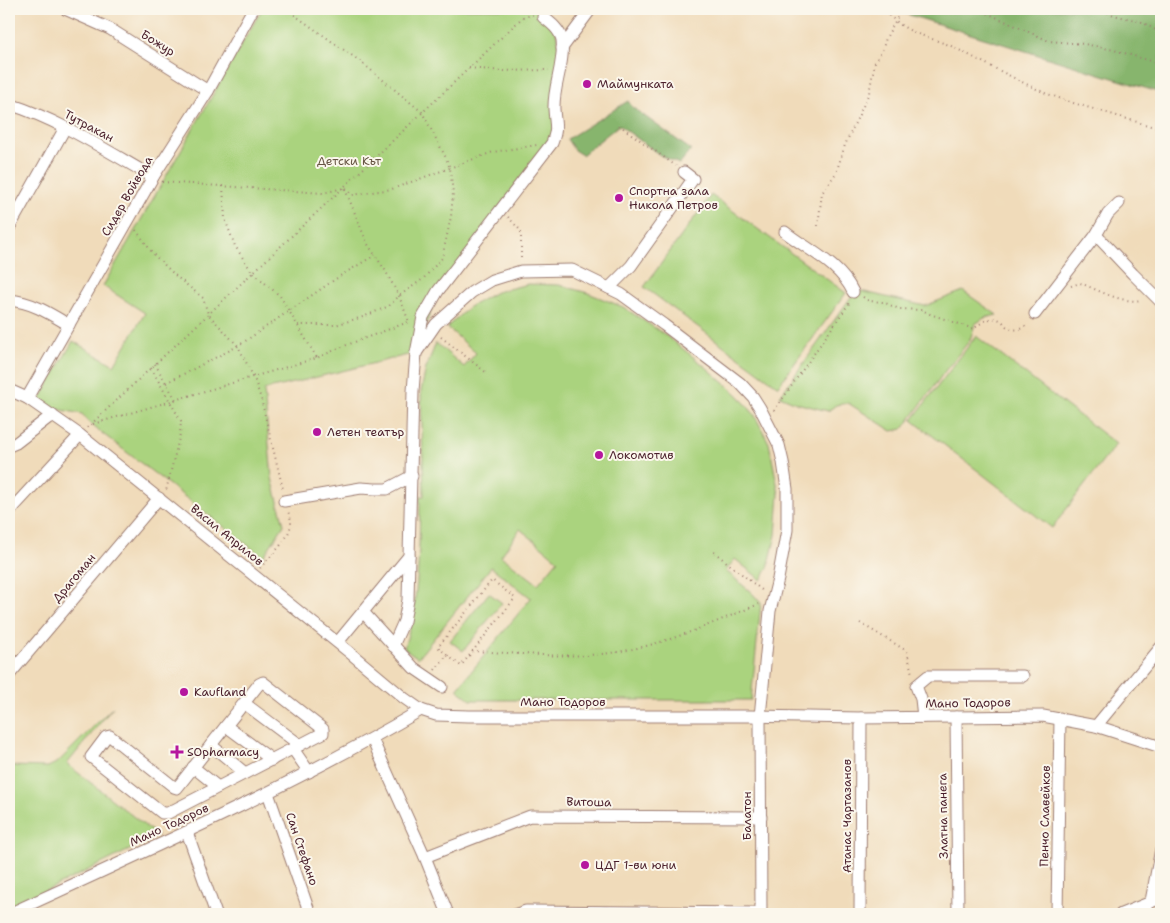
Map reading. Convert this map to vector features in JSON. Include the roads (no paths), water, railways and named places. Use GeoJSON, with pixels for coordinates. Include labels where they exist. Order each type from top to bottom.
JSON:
{"type":"FeatureCollection","features":[{"type":"Feature","properties":{"kind":"street","name":"Божур"},"geometry":{"type":"LineString","coordinates":[[65,9],[110,29],[208,91]]}},
{"type":"Feature","properties":{"kind":"street","name":"Сидер Войвода"},"geometry":{"type":"LineString","coordinates":[[27,398],[154,177],[208,91],[253,9]]}},
{"type":"Feature","properties":{"kind":"street"},"geometry":{"type":"LineString","coordinates":[[562,48],[590,9]]}},
{"type":"Feature","properties":{"kind":"street"},"geometry":{"type":"LineString","coordinates":[[393,646],[404,621],[408,600],[413,391],[416,353],[423,317],[438,291],[552,143],[557,130],[554,109],[562,57],[562,39],[554,24],[543,17]]}},
{"type":"Feature","properties":{"kind":"street","name":"Тутракан"},"geometry":{"type":"LineString","coordinates":[[9,104],[65,128],[154,177]]}},
{"type":"Feature","properties":{"kind":"street"},"geometry":{"type":"LineString","coordinates":[[9,228],[65,128]]}},
{"type":"Feature","properties":{"kind":"street"},"geometry":{"type":"LineString","coordinates":[[609,288],[630,266],[694,179],[684,172]]}},
{"type":"Feature","properties":{"kind":"street"},"geometry":{"type":"LineString","coordinates":[[1035,314],[1096,235],[1108,214],[1119,203]]}},
{"type":"Feature","properties":{"kind":"street"},"geometry":{"type":"LineString","coordinates":[[784,232],[834,266],[853,292]]}},
{"type":"Feature","properties":{"kind":"street"},"geometry":{"type":"LineString","coordinates":[[1096,235],[1159,299]]}},
{"type":"Feature","properties":{"kind":"street","name":"Балатон"},"geometry":{"type":"LineString","coordinates":[[416,353],[432,330],[472,292],[492,280],[521,271],[572,270],[621,294],[740,383],[753,397],[778,445],[787,489],[787,530],[770,611],[760,717],[761,913]]}},
{"type":"Feature","properties":{"kind":"street"},"geometry":{"type":"LineString","coordinates":[[9,300],[40,308],[69,325]]}},
{"type":"Feature","properties":{"kind":"street","name":"Васил Априлов"},"geometry":{"type":"LineString","coordinates":[[9,390],[27,398],[80,434],[421,710]]}},
{"type":"Feature","properties":{"kind":"street"},"geometry":{"type":"LineString","coordinates":[[11,447],[52,415]]}},
{"type":"Feature","properties":{"kind":"street"},"geometry":{"type":"LineString","coordinates":[[9,512],[80,434]]}},
{"type":"Feature","properties":{"kind":"street"},"geometry":{"type":"LineString","coordinates":[[284,501],[361,488],[375,490],[387,488],[412,476]]}},
{"type":"Feature","properties":{"kind":"street","name":"Драгоман"},"geometry":{"type":"LineString","coordinates":[[9,674],[161,499]]}},
{"type":"Feature","properties":{"kind":"street"},"geometry":{"type":"LineString","coordinates":[[338,642],[409,556]]}},
{"type":"Feature","properties":{"kind":"street"},"geometry":{"type":"LineString","coordinates":[[363,612],[414,668],[442,687]]}},
{"type":"Feature","properties":{"kind":"street"},"geometry":{"type":"LineString","coordinates":[[1096,726],[1161,647]]}},
{"type":"Feature","properties":{"kind":"street"},"geometry":{"type":"LineString","coordinates":[[923,717],[921,700],[916,686],[928,676],[1024,676]]}},
{"type":"Feature","properties":{"kind":"street"},"geometry":{"type":"LineString","coordinates":[[263,682],[322,728],[322,733],[165,814],[91,757],[107,736],[175,788],[226,726],[259,684],[263,682]]}},
{"type":"Feature","properties":{"kind":"street"},"geometry":{"type":"LineString","coordinates":[[244,703],[296,747],[309,772]]}},
{"type":"Feature","properties":{"kind":"street","name":"Мано Тодоров"},"geometry":{"type":"LineString","coordinates":[[9,914],[268,793],[372,739],[421,710],[436,715],[469,716],[861,718],[1043,716],[1096,726],[1161,747]]}},
{"type":"Feature","properties":{"kind":"street","name":"Златна панега"},"geometry":{"type":"LineString","coordinates":[[956,717],[958,914]]}},
{"type":"Feature","properties":{"kind":"street","name":"Атанас Чартазанов"},"geometry":{"type":"LineString","coordinates":[[860,914],[861,718]]}},
{"type":"Feature","properties":{"kind":"street","name":"Пенчо Славейков"},"geometry":{"type":"LineString","coordinates":[[1057,914],[1060,718]]}},
{"type":"Feature","properties":{"kind":"street"},"geometry":{"type":"LineString","coordinates":[[226,726],[272,760]]}},
{"type":"Feature","properties":{"kind":"street"},"geometry":{"type":"LineString","coordinates":[[372,739],[425,857],[448,914]]}},
{"type":"Feature","properties":{"kind":"street"},"geometry":{"type":"LineString","coordinates":[[211,745],[246,773]]}},
{"type":"Feature","properties":{"kind":"street"},"geometry":{"type":"LineString","coordinates":[[193,767],[218,787]]}},
{"type":"Feature","properties":{"kind":"street","name":"Сан Стефано"},"geometry":{"type":"LineString","coordinates":[[268,793],[310,914]]}},
{"type":"Feature","properties":{"kind":"street","name":"Витоша"},"geometry":{"type":"LineString","coordinates":[[425,857],[530,816],[761,817]]}},
{"type":"Feature","properties":{"kind":"street"},"geometry":{"type":"LineString","coordinates":[[187,832],[216,914]]}},
{"type":"Feature","properties":{"kind":"street"},"geometry":{"type":"LineString","coordinates":[[1122,914],[1156,899],[1161,849]]}},
{"type":"Feature","properties":{"kind":"street"},"geometry":{"type":"LineString","coordinates":[[517,914],[526,911],[761,913]]}},
{"type":"Feature","properties":{"kind":"place","name":"Маймунката"},"geometry":{"type":"Point","coordinates":[587,84]}},
{"type":"Feature","properties":{"kind":"place","name":"Спортна зала Никола Петров"},"geometry":{"type":"Point","coordinates":[619,198]}},
{"type":"Feature","properties":{"kind":"place","name":"Летен театър"},"geometry":{"type":"Point","coordinates":[317,432]}},
{"type":"Feature","properties":{"kind":"place","name":"Локомотив"},"geometry":{"type":"Point","coordinates":[599,455]}},
{"type":"Feature","properties":{"kind":"place","name":"Kaufland"},"geometry":{"type":"Point","coordinates":[184,692]}},
{"type":"Feature","properties":{"kind":"place","name":"SOpharmacy"},"geometry":{"type":"Point","coordinates":[177,752]}},
{"type":"Feature","properties":{"kind":"place","name":"ЦДГ 1-ви юни"},"geometry":{"type":"Point","coordinates":[585,865]}},
{"type":"Feature","properties":{"kind":"park label","name":"Детски Кът"},"geometry":{"type":"Point","coordinates":[349,161]}}]}
